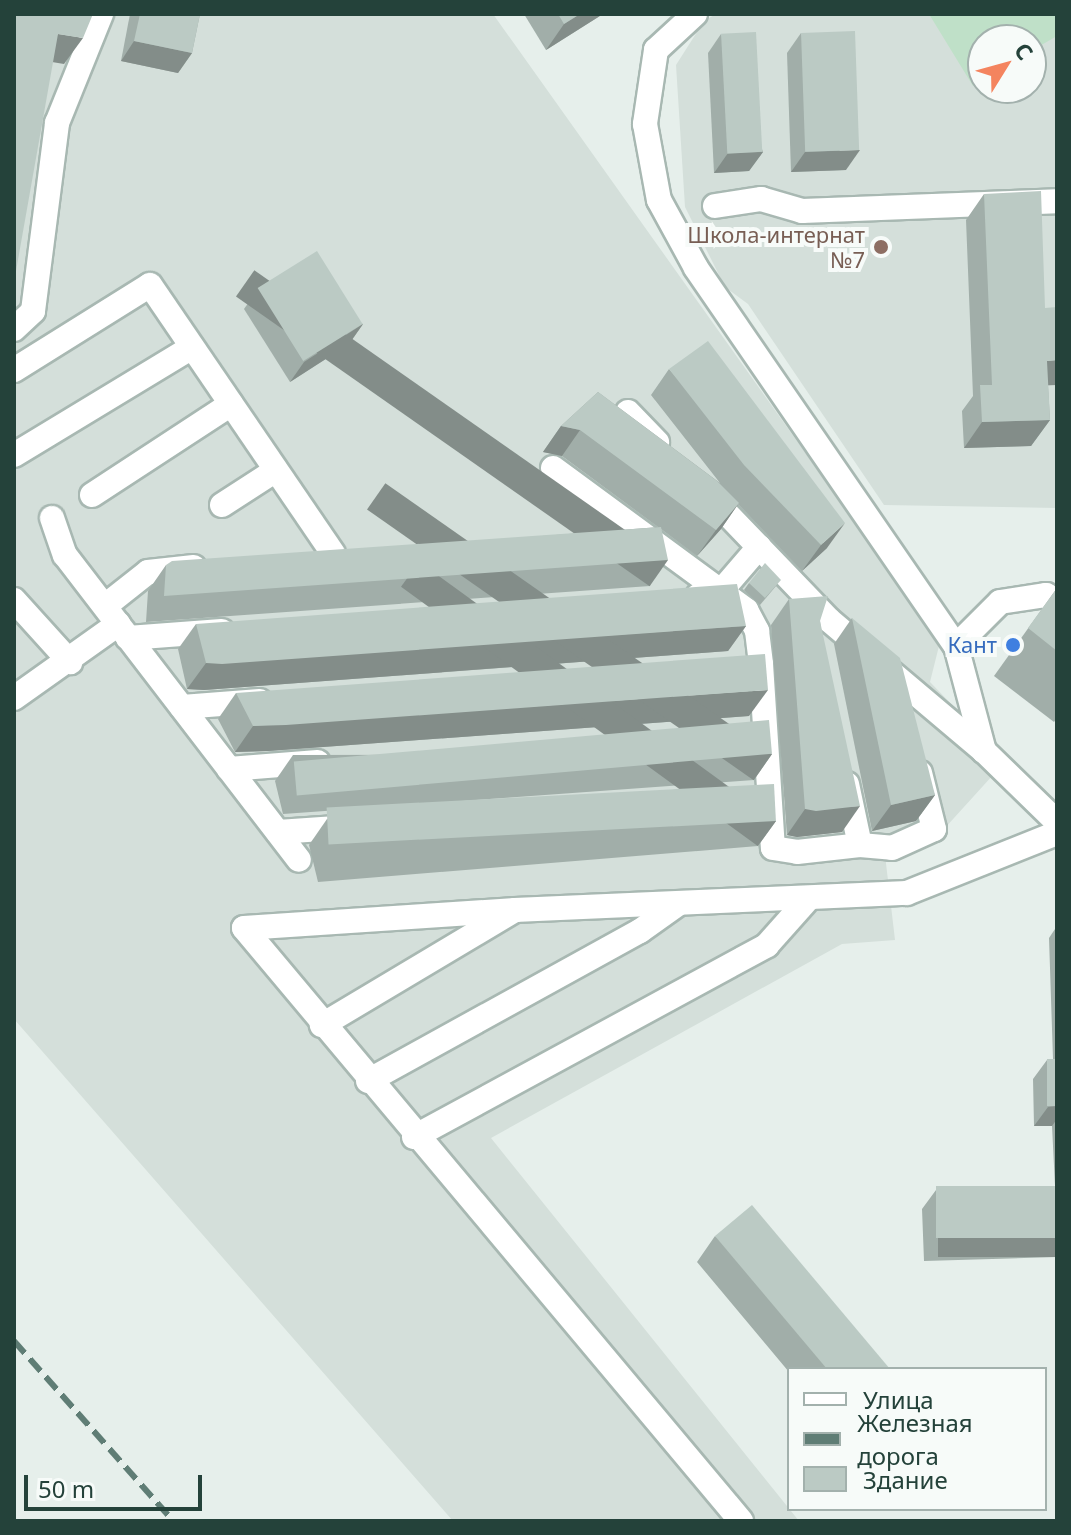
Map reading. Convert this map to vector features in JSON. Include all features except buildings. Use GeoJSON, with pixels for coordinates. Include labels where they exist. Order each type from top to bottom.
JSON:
{"type":"FeatureCollection","features":[{"type":"Feature","properties":{"kind":"street"},"geometry":{"type":"LineString","coordinates":[[14,329],[33,311],[57,123],[101,14]]}},
{"type":"Feature","properties":{"kind":"street"},"geometry":{"type":"LineString","coordinates":[[695,14],[656,50],[645,124],[659,200],[696,268],[956,646],[984,751]]}},
{"type":"Feature","properties":{"kind":"street"},"geometry":{"type":"LineString","coordinates":[[715,206],[761,199],[802,211],[1057,201]]}},
{"type":"Feature","properties":{"kind":"street"},"geometry":{"type":"LineString","coordinates":[[14,370],[150,285],[333,553]]}},
{"type":"Feature","properties":{"kind":"street"},"geometry":{"type":"LineString","coordinates":[[14,455],[192,347]]}},
{"type":"Feature","properties":{"kind":"street"},"geometry":{"type":"LineString","coordinates":[[92,495],[231,404]]}},
{"type":"Feature","properties":{"kind":"street"},"geometry":{"type":"LineString","coordinates":[[628,412],[671,457]]}},
{"type":"Feature","properties":{"kind":"street"},"geometry":{"type":"LineString","coordinates":[[553,468],[637,533],[722,590],[746,610],[757,631],[761,664],[756,731],[760,794],[773,848],[797,852],[860,845],[892,848],[934,829],[913,744]]}},
{"type":"Feature","properties":{"kind":"street"},"geometry":{"type":"LineString","coordinates":[[222,505],[276,470]]}},
{"type":"Feature","properties":{"kind":"street"},"geometry":{"type":"LineString","coordinates":[[693,480],[829,620],[895,673],[943,721],[984,751],[1057,822]]}},
{"type":"Feature","properties":{"kind":"street"},"geometry":{"type":"LineString","coordinates":[[52,518],[65,555],[299,860]]}},
{"type":"Feature","properties":{"kind":"street"},"geometry":{"type":"LineString","coordinates":[[606,535],[637,533]]}},
{"type":"Feature","properties":{"kind":"street"},"geometry":{"type":"LineString","coordinates":[[670,600],[722,590],[759,547]]}},
{"type":"Feature","properties":{"kind":"street"},"geometry":{"type":"LineString","coordinates":[[303,556],[363,551]]}},
{"type":"Feature","properties":{"kind":"street"},"geometry":{"type":"LineString","coordinates":[[14,698],[70,662],[117,623],[148,572],[227,563]]}},
{"type":"Feature","properties":{"kind":"street"},"geometry":{"type":"LineString","coordinates":[[956,646],[1000,602],[1046,595],[1057,604]]}},
{"type":"Feature","properties":{"kind":"street"},"geometry":{"type":"LineString","coordinates":[[14,600],[70,662]]}},
{"type":"Feature","properties":{"kind":"street"},"geometry":{"type":"LineString","coordinates":[[817,644],[829,620]]}},
{"type":"Feature","properties":{"kind":"street"},"geometry":{"type":"LineString","coordinates":[[117,623],[240,630]]}},
{"type":"Feature","properties":{"kind":"street"},"geometry":{"type":"LineString","coordinates":[[729,667],[761,664]]}},
{"type":"Feature","properties":{"kind":"street"},"geometry":{"type":"LineString","coordinates":[[895,673],[906,716]]}},
{"type":"Feature","properties":{"kind":"street"},"geometry":{"type":"LineString","coordinates":[[182,707],[291,699]]}},
{"type":"Feature","properties":{"kind":"street"},"geometry":{"type":"LineString","coordinates":[[840,752],[860,845]]}},
{"type":"Feature","properties":{"kind":"street"},"geometry":{"type":"LineString","coordinates":[[229,769],[339,761]]}},
{"type":"Feature","properties":{"kind":"street"},"geometry":{"type":"LineString","coordinates":[[278,832],[373,825]]}},
{"type":"Feature","properties":{"kind":"street"},"geometry":{"type":"LineString","coordinates":[[741,1521],[414,1137],[244,928],[515,910],[907,893],[1057,833]]}},
{"type":"Feature","properties":{"kind":"street"},"geometry":{"type":"LineString","coordinates":[[414,1137],[767,945],[808,899]]}},
{"type":"Feature","properties":{"kind":"street"},"geometry":{"type":"LineString","coordinates":[[368,1081],[640,931],[678,904]]}},
{"type":"Feature","properties":{"kind":"street"},"geometry":{"type":"LineString","coordinates":[[322,1025],[515,910]]}},
{"type":"Feature","properties":{"kind":"shaded area"},"geometry":{"type":"Polygon","coordinates":[[[14,14],[493,14],[940,642],[930,682],[957,710],[942,728],[993,775],[944,829],[885,855],[895,940],[842,944],[491,1138],[787,1506],[787,1511],[791,1511],[799,1521],[453,1521],[14,1019],[14,14]]]}},
{"type":"Feature","properties":{"kind":"shaded area","name":"Школа-интернат №7"},"geometry":{"type":"Polygon","coordinates":[[[716,14],[1057,14],[1057,508],[884,505],[748,304],[725,287],[685,207],[676,65],[704,21],[716,14]]]}},
{"type":"Feature","properties":{"kind":"green space"},"geometry":{"type":"Polygon","coordinates":[[[929,14],[1057,14],[1057,36],[1047,42],[1047,24],[967,24],[967,76],[929,14]]]}},
{"type":"Feature","properties":{"kind":"railway"},"geometry":{"type":"LineString","coordinates":[[14,1341],[173,1521]]}},
{"type":"Feature","properties":{"kind":"place","name":"Школа-интернат №7"},"geometry":{"type":"Point","coordinates":[881,247]}},
{"type":"Feature","properties":{"kind":"place","name":"Кант"},"geometry":{"type":"Point","coordinates":[1013,645]}}]}
